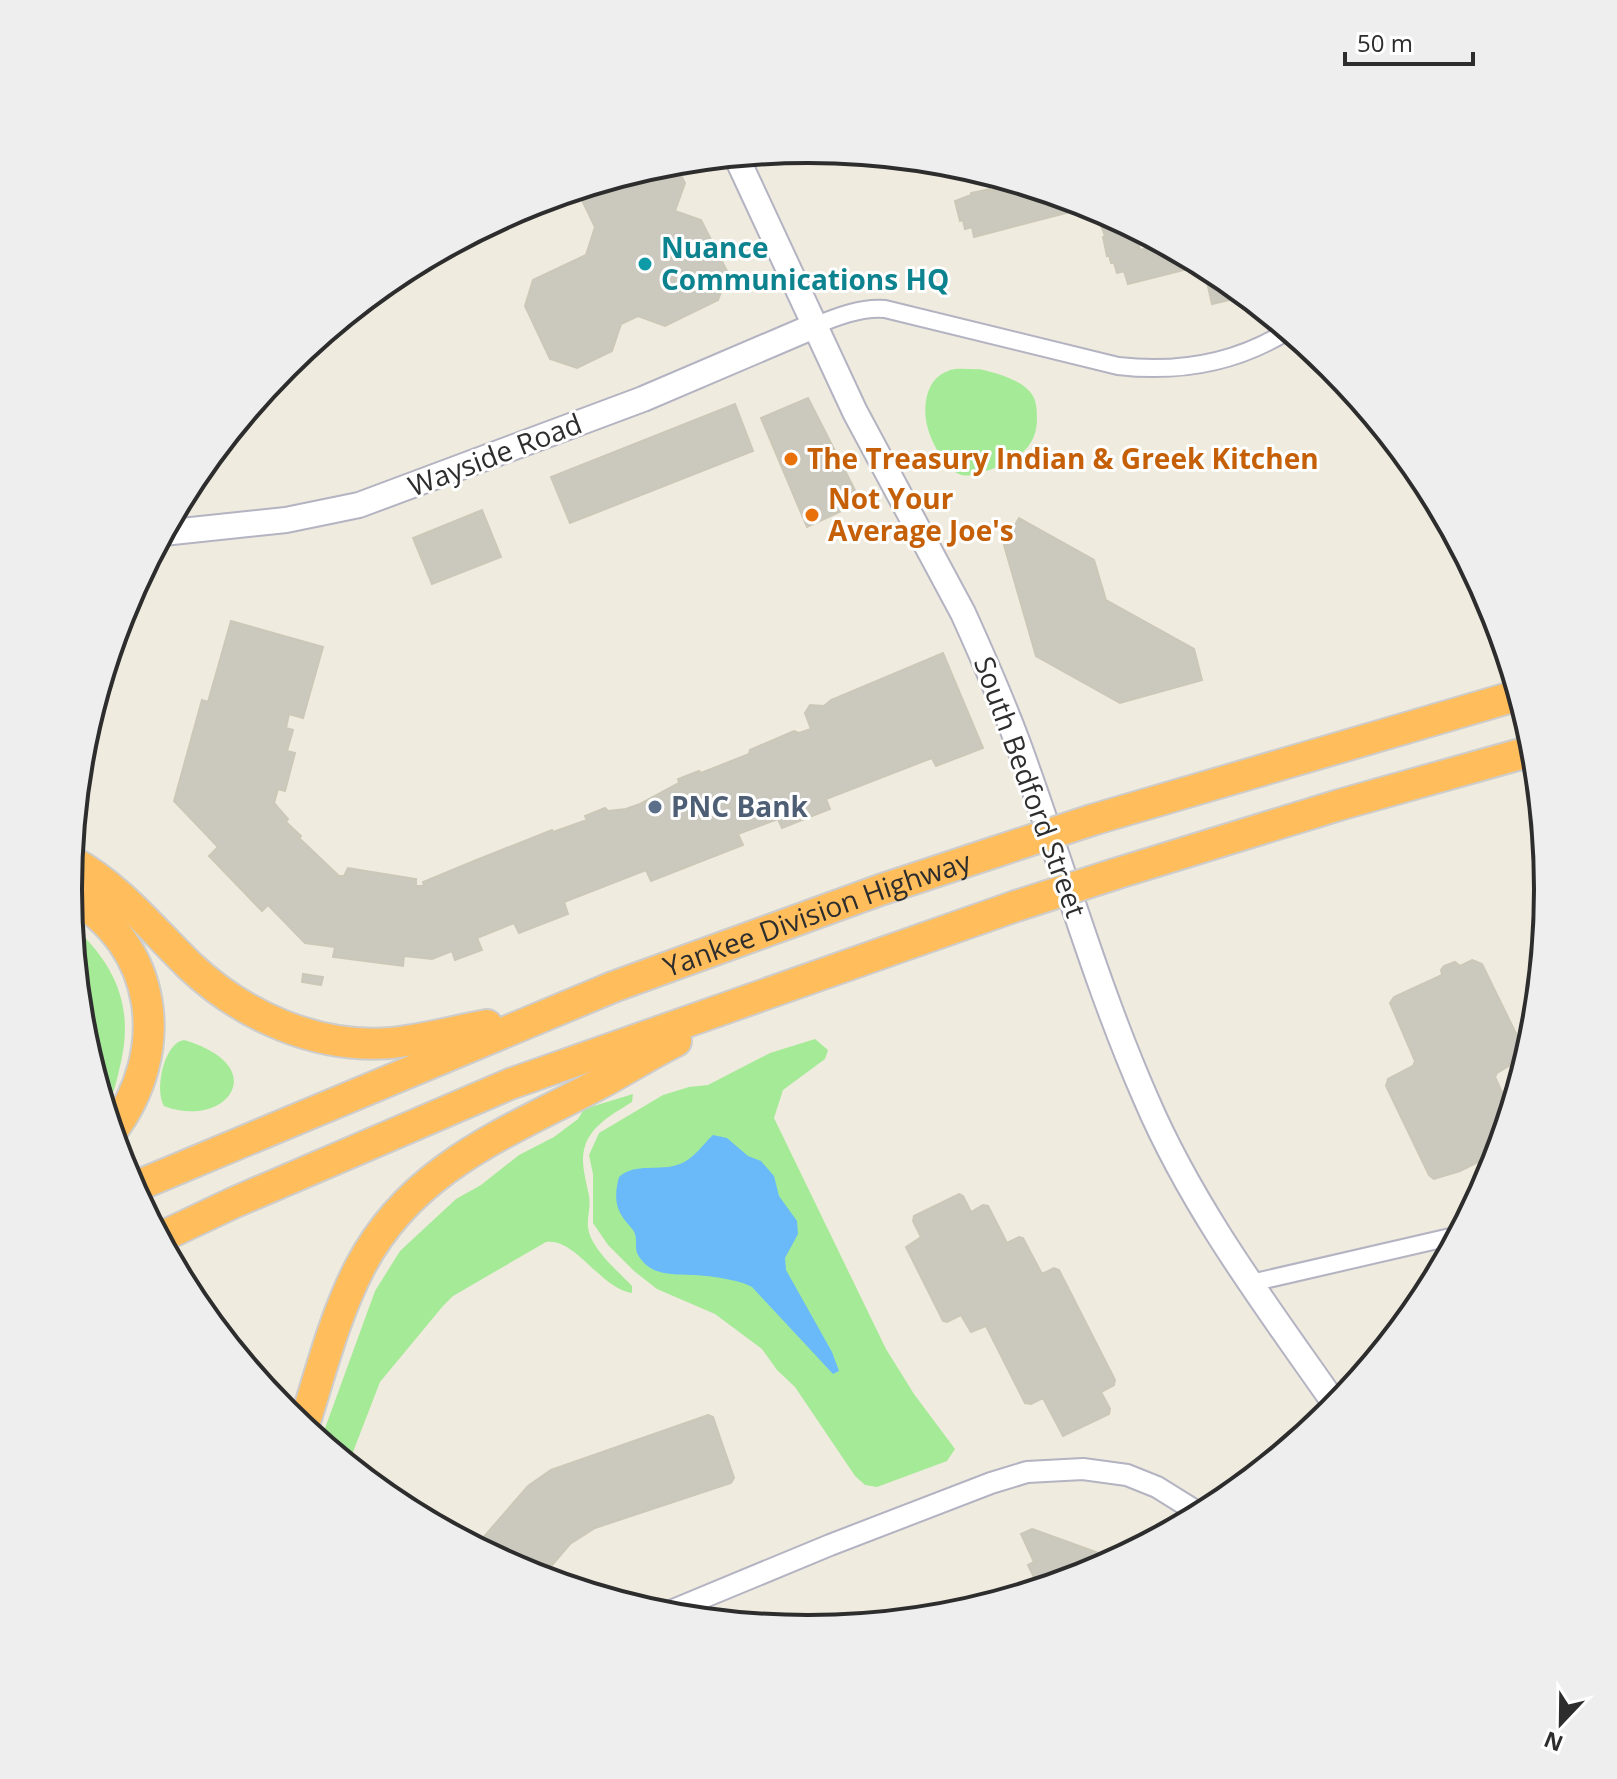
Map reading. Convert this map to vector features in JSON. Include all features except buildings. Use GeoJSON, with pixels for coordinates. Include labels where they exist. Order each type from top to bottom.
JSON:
{"type":"FeatureCollection","features":[{"type":"Feature","properties":{"kind":"highway","name":"Yankee Division Highway"},"geometry":{"type":"LineString","coordinates":[[144,1183],[613,987],[880,890],[1092,820],[1509,698]]}},
{"type":"Feature","properties":{"kind":"highway","name":"Yankee Division Highway"},"geometry":{"type":"LineString","coordinates":[[169,1233],[510,1084],[1016,906],[1339,805],[1522,754]]}},
{"type":"Feature","properties":{"kind":"highway"},"geometry":{"type":"LineString","coordinates":[[83,869],[141,914],[215,986],[233,999],[297,1031],[342,1041],[389,1043],[552,1012]]}},
{"type":"Feature","properties":{"kind":"highway"},"geometry":{"type":"LineString","coordinates":[[83,903],[115,931],[137,968],[144,989],[149,1028],[145,1066],[133,1097],[120,1119]]}},
{"type":"Feature","properties":{"kind":"highway"},"geometry":{"type":"LineString","coordinates":[[307,1415],[338,1320],[359,1269],[386,1227],[416,1193],[459,1157],[684,1036],[782,988]]}},
{"type":"Feature","properties":{"kind":"main road","name":"South Bedford Street"},"geometry":{"type":"LineString","coordinates":[[741,167],[814,326],[901,501],[963,613],[990,674],[1018,742],[1115,1023],[1146,1100],[1184,1177],[1251,1283],[1329,1396]]}},
{"type":"Feature","properties":{"kind":"main road","name":"Wayside Road"},"geometry":{"type":"LineString","coordinates":[[176,532],[274,521],[359,505],[643,399],[814,326]]}},
{"type":"Feature","properties":{"kind":"street"},"geometry":{"type":"LineString","coordinates":[[814,326],[840,316],[885,309],[1118,366],[1157,369],[1223,360],[1247,353],[1279,336]]}},
{"type":"Feature","properties":{"kind":"street"},"geometry":{"type":"LineString","coordinates":[[1251,1283],[1446,1238]]}},
{"type":"Feature","properties":{"kind":"street"},"geometry":{"type":"LineString","coordinates":[[685,1605],[836,1542],[1027,1472],[1083,1469],[1127,1475],[1157,1487],[1190,1508]]}},
{"type":"Feature","properties":{"kind":"green space"},"geometry":{"type":"Polygon","coordinates":[[[955,369],[979,369],[1009,378],[1029,390],[1036,405],[1036,431],[1028,447],[1015,458],[998,467],[963,475],[944,461],[936,448],[925,413],[927,396],[940,375],[955,369]]]}},
{"type":"Feature","properties":{"kind":"green space"},"geometry":{"type":"Polygon","coordinates":[[[84,937],[109,970],[122,1003],[124,1041],[113,1092],[96,1031],[84,937]]]}},
{"type":"Feature","properties":{"kind":"green space"},"geometry":{"type":"Polygon","coordinates":[[[815,1039],[828,1050],[825,1059],[783,1090],[774,1118],[886,1349],[914,1394],[955,1449],[947,1461],[877,1487],[865,1485],[855,1476],[795,1387],[777,1370],[762,1349],[715,1314],[657,1289],[608,1245],[593,1223],[593,1174],[589,1155],[599,1133],[663,1095],[708,1085],[770,1053],[815,1039]]]}},
{"type":"Feature","properties":{"kind":"green space"},"geometry":{"type":"Polygon","coordinates":[[[184,1040],[212,1052],[228,1065],[234,1079],[231,1092],[221,1103],[206,1110],[186,1111],[164,1106],[161,1099],[161,1079],[166,1058],[177,1043],[184,1040]]]}},
{"type":"Feature","properties":{"kind":"green space"},"geometry":{"type":"Polygon","coordinates":[[[633,1094],[632,1102],[607,1118],[593,1132],[584,1149],[583,1160],[590,1235],[606,1259],[632,1286],[632,1293],[610,1283],[567,1247],[546,1242],[453,1296],[443,1306],[380,1382],[352,1455],[324,1431],[375,1291],[400,1251],[456,1199],[481,1185],[519,1155],[554,1137],[578,1119],[584,1109],[633,1094]]]}},
{"type":"Feature","properties":{"kind":"water"},"geometry":{"type":"Polygon","coordinates":[[[713,1135],[727,1138],[748,1156],[761,1161],[774,1176],[779,1196],[797,1221],[798,1234],[785,1258],[786,1270],[832,1352],[839,1371],[833,1374],[752,1287],[723,1278],[654,1270],[637,1253],[635,1234],[617,1204],[619,1177],[640,1168],[680,1164],[694,1155],[713,1135]]]}},
{"type":"Feature","properties":{"kind":"place","name":"Nuance Communications HQ"},"geometry":{"type":"Point","coordinates":[645,264]}},
{"type":"Feature","properties":{"kind":"place","name":"The Treasury Indian & Greek Kitchen"},"geometry":{"type":"Point","coordinates":[791,459]}},
{"type":"Feature","properties":{"kind":"place","name":"Not Your Average Joe's"},"geometry":{"type":"Point","coordinates":[812,515]}},
{"type":"Feature","properties":{"kind":"place","name":"PNC Bank"},"geometry":{"type":"Point","coordinates":[655,807]}}]}
